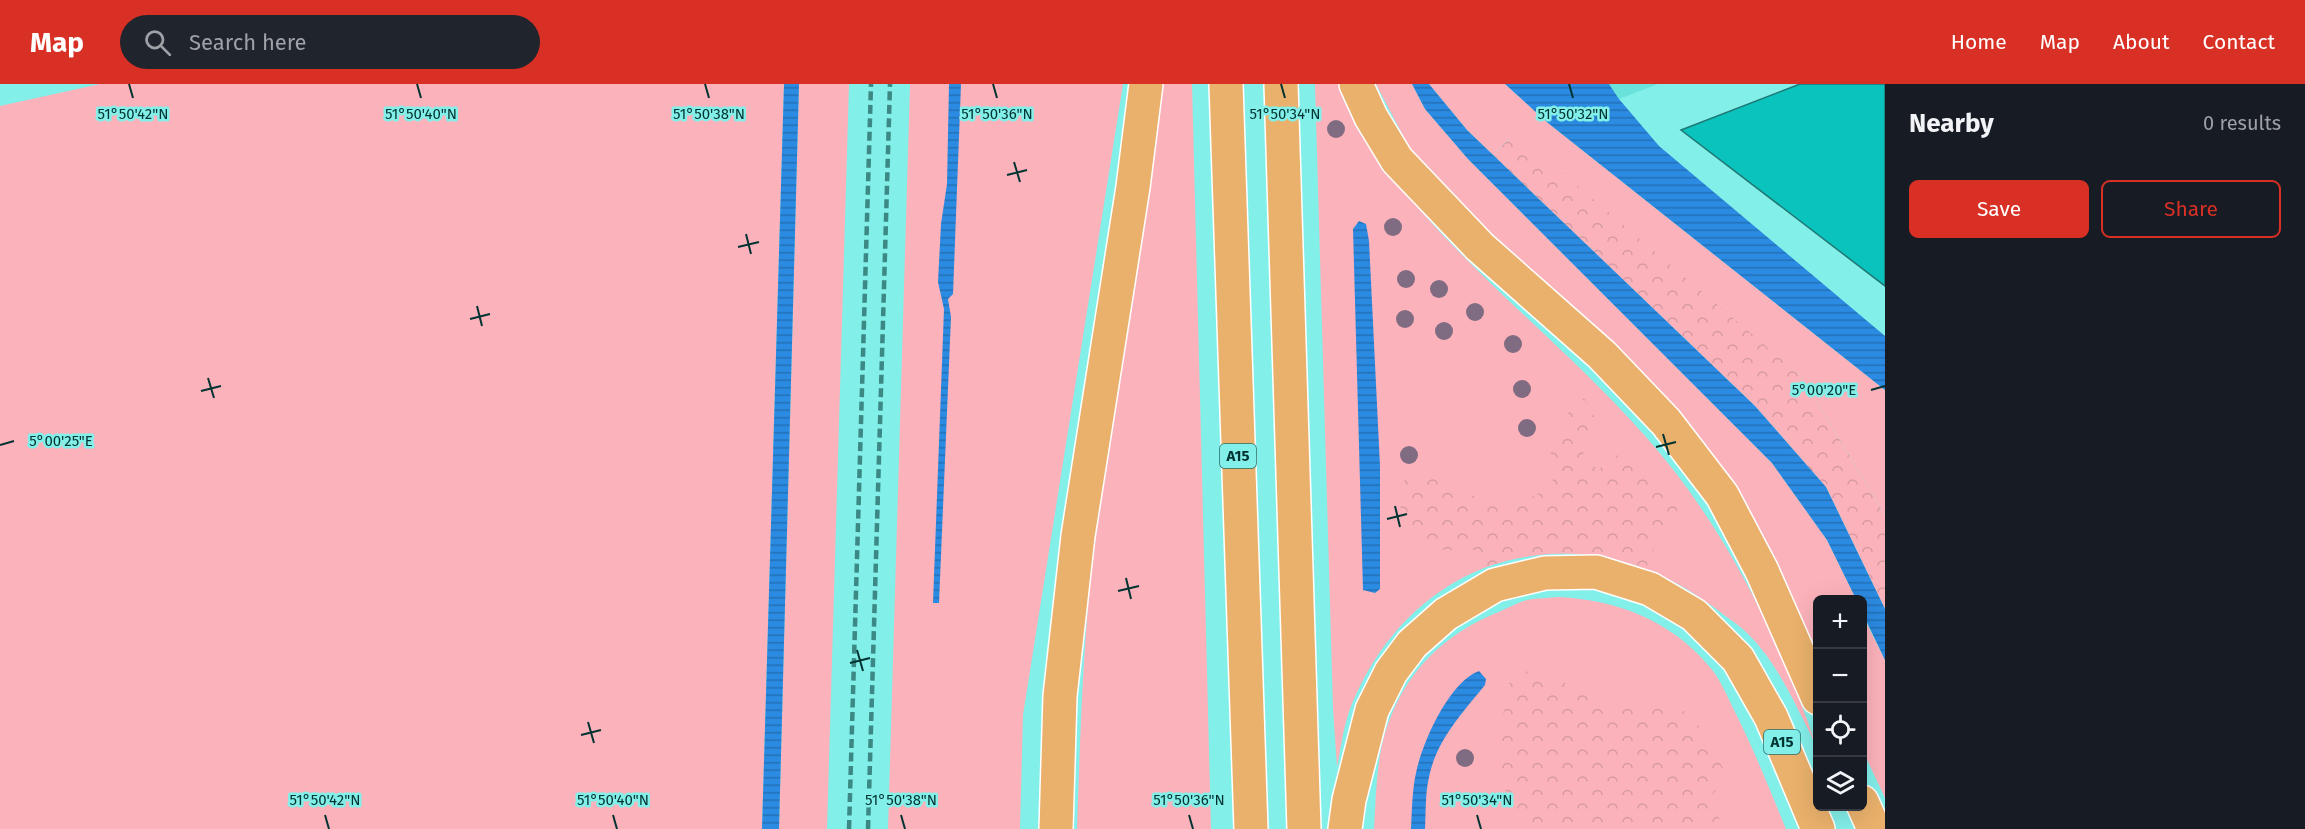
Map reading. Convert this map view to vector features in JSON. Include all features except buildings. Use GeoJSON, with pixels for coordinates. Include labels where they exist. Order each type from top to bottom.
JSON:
{"type":"FeatureCollection","features":[{"type":"Feature","properties":{"kind":"highway"},"geometry":{"type":"LineString","coordinates":[[1056,829],[1060,696],[1078,536],[1133,187],[1146,84]]}},
{"type":"Feature","properties":{"kind":"highway","name":"A15"},"geometry":{"type":"LineString","coordinates":[[1226,84],[1251,829]]}},
{"type":"Feature","properties":{"kind":"highway"},"geometry":{"type":"LineString","coordinates":[[1281,84],[1304,829]]}},
{"type":"Feature","properties":{"kind":"highway"},"geometry":{"type":"LineString","coordinates":[[1356,84],[1371,117],[1397,160],[1480,247],[1602,355],[1666,422],[1722,495],[1762,571],[1813,687]]}},
{"type":"Feature","properties":{"kind":"highway","name":"A15"},"geometry":{"type":"LineString","coordinates":[[1345,829],[1349,800],[1372,710],[1391,672],[1412,644],[1446,614],[1496,585],[1545,573],[1596,572],[1650,590],[1694,615],[1738,659],[1771,717],[1818,829]]}},
{"type":"Feature","properties":{"kind":"highway"},"geometry":{"type":"LineString","coordinates":[[1867,811],[1874,829]]}},
{"type":"Feature","properties":{"kind":"shaded area"},"geometry":{"type":"Polygon","coordinates":[[[784,84],[799,84],[779,829],[762,829],[784,84]]]}},
{"type":"Feature","properties":{"kind":"shaded area"},"geometry":{"type":"Polygon","coordinates":[[[949,84],[961,84],[953,294],[948,299],[951,317],[939,603],[933,603],[944,309],[938,282],[941,224],[947,184],[949,84]]]}},
{"type":"Feature","properties":{"kind":"shaded area"},"geometry":{"type":"Polygon","coordinates":[[[1412,84],[1429,84],[1467,130],[1755,406],[1826,487],[1885,609],[1885,660],[1867,622],[1867,595],[1854,595],[1827,540],[1772,463],[1468,159],[1425,109],[1412,84]]]}},
{"type":"Feature","properties":{"kind":"shaded area"},"geometry":{"type":"Polygon","coordinates":[[[1505,84],[1609,84],[1659,146],[1885,336],[1885,390],[1548,123],[1505,84]]]}},
{"type":"Feature","properties":{"kind":"shaded area"},"geometry":{"type":"Polygon","coordinates":[[[1609,84],[1658,84],[1619,99],[1609,84]]]}},
{"type":"Feature","properties":{"kind":"shaded area"},"geometry":{"type":"Polygon","coordinates":[[[1359,221],[1366,224],[1369,241],[1380,466],[1380,589],[1375,593],[1363,590],[1353,229],[1359,221]]]}},
{"type":"Feature","properties":{"kind":"shaded area"},"geometry":{"type":"Polygon","coordinates":[[[1479,671],[1486,679],[1485,685],[1451,728],[1433,764],[1427,790],[1425,829],[1411,829],[1416,773],[1424,746],[1447,700],[1468,677],[1479,671]]]}},
{"type":"Feature","properties":{"kind":"green space"},"geometry":{"type":"Polygon","coordinates":[[[100,84],[784,84],[762,829],[0,829],[0,106],[100,84]]]}},
{"type":"Feature","properties":{"kind":"green space"},"geometry":{"type":"Polygon","coordinates":[[[799,84],[849,84],[827,829],[779,829],[799,84]]]}},
{"type":"Feature","properties":{"kind":"green space"},"geometry":{"type":"Polygon","coordinates":[[[910,84],[1123,84],[1023,715],[1020,829],[888,829],[910,84]]]}},
{"type":"Feature","properties":{"kind":"green space"},"geometry":{"type":"Polygon","coordinates":[[[1162,84],[1192,84],[1211,829],[1077,829],[1086,628],[1092,561],[1106,441],[1162,84]]]}},
{"type":"Feature","properties":{"kind":"green space"},"geometry":{"type":"Polygon","coordinates":[[[1315,84],[1338,84],[1352,116],[1370,146],[1413,202],[1470,262],[1589,377],[1646,437],[1674,471],[1724,544],[1746,582],[1784,662],[1813,739],[1770,660],[1746,632],[1715,608],[1663,577],[1610,559],[1557,553],[1505,561],[1457,581],[1414,612],[1378,655],[1350,709],[1337,767],[1333,708],[1315,84]]]}},
{"type":"Feature","properties":{"kind":"green space"},"geometry":{"type":"Polygon","coordinates":[[[1376,84],[1412,84],[1425,109],[1468,159],[1772,463],[1827,540],[1854,595],[1813,595],[1813,649],[1731,490],[1491,241],[1410,149],[1376,84]]]}},
{"type":"Feature","properties":{"kind":"green space"},"geometry":{"type":"Polygon","coordinates":[[[1429,84],[1505,84],[1548,123],[1885,390],[1885,515],[1801,376],[1509,139],[1493,155],[1467,130],[1429,84]]]}},
{"type":"Feature","properties":{"kind":"green space"},"geometry":{"type":"Polygon","coordinates":[[[1509,139],[1559,170],[1801,376],[1885,515],[1885,609],[1826,487],[1755,406],[1493,155],[1509,139]]]}},
{"type":"Feature","properties":{"kind":"green space"},"geometry":{"type":"Polygon","coordinates":[[[1584,398],[1600,427],[1583,445],[1584,466],[1600,468],[1620,453],[1636,469],[1662,481],[1678,501],[1676,521],[1661,531],[1646,568],[1605,557],[1566,553],[1526,557],[1485,567],[1476,550],[1431,550],[1401,531],[1400,483],[1422,471],[1505,511],[1553,486],[1550,444],[1565,416],[1584,398]]]}},
{"type":"Feature","properties":{"kind":"green space"},"geometry":{"type":"Polygon","coordinates":[[[1559,597],[1601,603],[1641,615],[1659,624],[1693,649],[1712,670],[1723,687],[1786,829],[1374,829],[1378,769],[1385,733],[1403,691],[1415,674],[1444,644],[1480,620],[1527,600],[1559,597]]]}},
{"type":"Feature","properties":{"kind":"green space"},"geometry":{"type":"Polygon","coordinates":[[[1867,624],[1885,660],[1885,798],[1867,760],[1867,624]]]}},
{"type":"Feature","properties":{"kind":"green space"},"geometry":{"type":"Polygon","coordinates":[[[1535,666],[1607,707],[1649,700],[1692,714],[1728,777],[1709,798],[1725,829],[1511,829],[1520,817],[1500,781],[1505,686],[1535,666]]]}},
{"type":"Feature","properties":{"kind":"railway"},"geometry":{"type":"LineString","coordinates":[[849,829],[871,84]]}},
{"type":"Feature","properties":{"kind":"railway"},"geometry":{"type":"LineString","coordinates":[[868,829],[890,84]]}}]}
